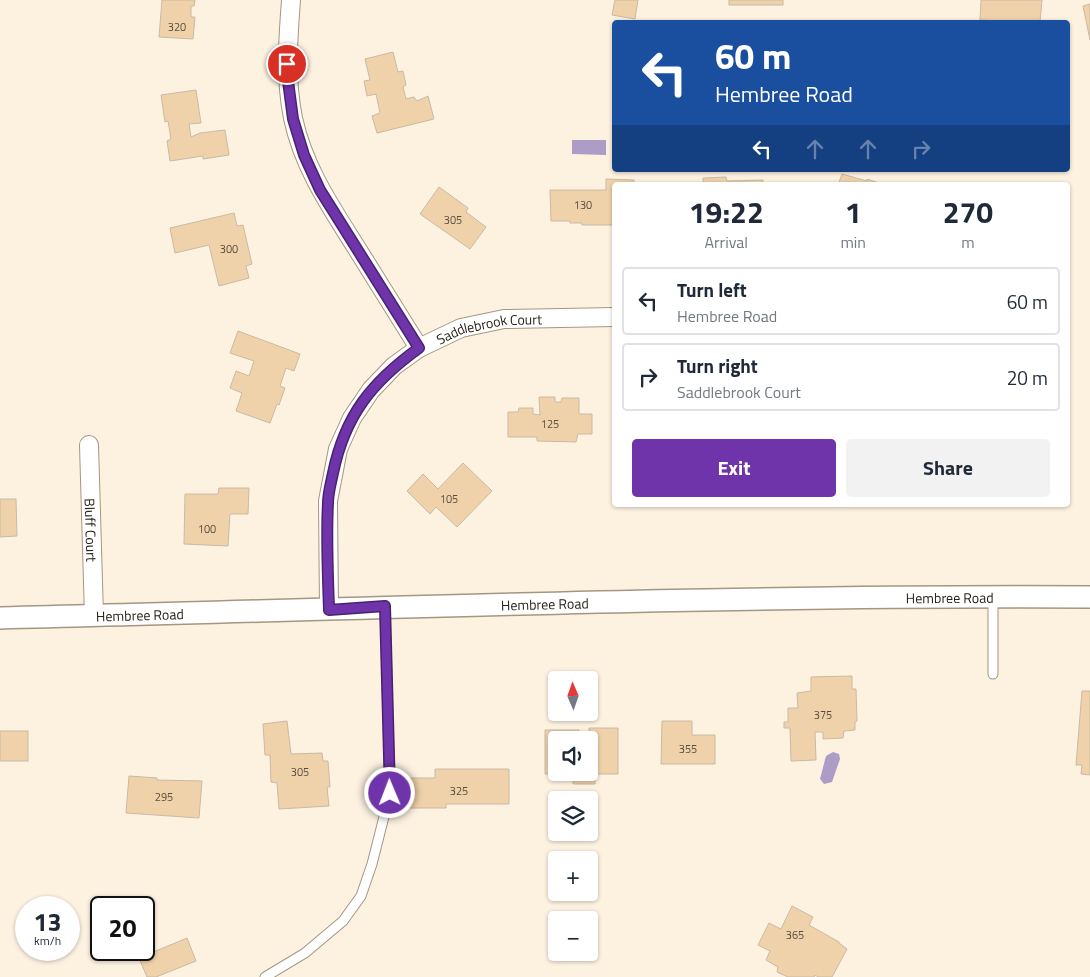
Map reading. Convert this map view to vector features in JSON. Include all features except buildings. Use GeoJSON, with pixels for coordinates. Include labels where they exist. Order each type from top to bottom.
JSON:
{"type":"FeatureCollection","features":[{"type":"Feature","properties":{"kind":"street"},"geometry":{"type":"LineString","coordinates":[[291,0],[287,48],[288,81],[293,119],[304,155],[320,190],[419,348]]}},
{"type":"Feature","properties":{"kind":"street","name":"Saddlebrook Court"},"geometry":{"type":"LineString","coordinates":[[329,610],[328,501],[338,448],[352,418],[371,390],[394,366],[419,348],[461,328],[504,319],[612,317]]}},
{"type":"Feature","properties":{"kind":"street","name":"Bluff Court"},"geometry":{"type":"LineString","coordinates":[[89,445],[94,616]]}},
{"type":"Feature","properties":{"kind":"street","name":"Hembree Road"},"geometry":{"type":"LineString","coordinates":[[0,618],[329,610],[385,606],[993,596],[1090,597]]}},
{"type":"Feature","properties":{"kind":"lane"},"geometry":{"type":"LineString","coordinates":[[993,596],[993,674]]}},
{"type":"Feature","properties":{"kind":"lane"},"geometry":{"type":"LineString","coordinates":[[265,977],[305,953],[344,921],[361,896],[372,864],[390,793],[385,606]]}},
{"type":"Feature","properties":{"kind":"shaded area"},"geometry":{"type":"Polygon","coordinates":[[[572,140],[606,140],[606,155],[572,154],[572,140]]]}},
{"type":"Feature","properties":{"kind":"shaded area"},"geometry":{"type":"Polygon","coordinates":[[[833,752],[839,754],[840,759],[832,782],[824,784],[820,779],[826,756],[833,752]]]}},
{"type":"Feature","properties":{"kind":"route"},"geometry":{"type":"LineString","coordinates":[[287,64],[293,119],[304,155],[320,190],[419,348],[394,366],[371,390],[352,418],[338,448],[328,501],[329,610],[385,606],[390,793]]}}]}
